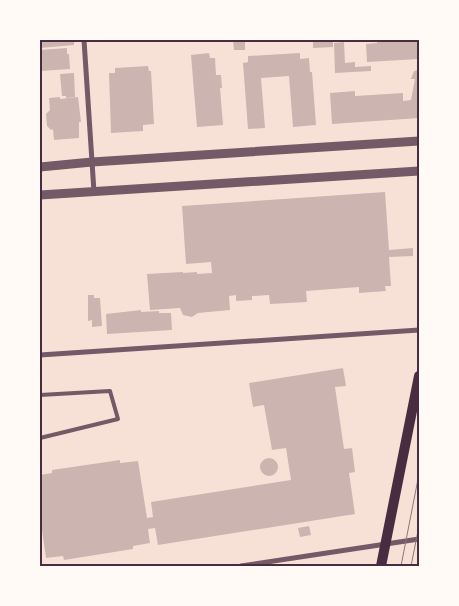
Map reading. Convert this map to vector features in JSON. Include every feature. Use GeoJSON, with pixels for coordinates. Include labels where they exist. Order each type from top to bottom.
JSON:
{"type":"FeatureCollection","features":[{"type":"Feature","properties":{"kind":"main road"},"geometry":{"type":"LineString","coordinates":[[381,566],[419,376]]}},
{"type":"Feature","properties":{"kind":"street"},"geometry":{"type":"LineString","coordinates":[[84,40],[94,192]]}},
{"type":"Feature","properties":{"kind":"street"},"geometry":{"type":"LineString","coordinates":[[40,167],[92,162],[419,142]]}},
{"type":"Feature","properties":{"kind":"street"},"geometry":{"type":"LineString","coordinates":[[40,195],[419,171]]}},
{"type":"Feature","properties":{"kind":"street"},"geometry":{"type":"LineString","coordinates":[[40,356],[419,330]]}},
{"type":"Feature","properties":{"kind":"street"},"geometry":{"type":"LineString","coordinates":[[241,566],[419,539]]}},
{"type":"Feature","properties":{"kind":"lane"},"geometry":{"type":"LineString","coordinates":[[40,395],[110,391],[118,419],[40,438]]}},
{"type":"Feature","properties":{"kind":"building"},"geometry":{"type":"Polygon","coordinates":[[[40,40],[74,40],[74,45],[40,48],[40,40]]]}},
{"type":"Feature","properties":{"kind":"building"},"geometry":{"type":"Polygon","coordinates":[[[233,40],[245,40],[245,50],[234,50],[233,40]]]}},
{"type":"Feature","properties":{"kind":"building"},"geometry":{"type":"Polygon","coordinates":[[[313,40],[333,40],[333,47],[313,48],[313,40]]]}},
{"type":"Feature","properties":{"kind":"building"},"geometry":{"type":"Polygon","coordinates":[[[377,40],[419,40],[419,59],[367,62],[366,44],[377,43],[377,40]]]}},
{"type":"Feature","properties":{"kind":"building"},"geometry":{"type":"Polygon","coordinates":[[[344,42],[345,63],[355,62],[355,67],[371,66],[371,71],[335,73],[334,43],[344,42]]]}},
{"type":"Feature","properties":{"kind":"building"},"geometry":{"type":"Polygon","coordinates":[[[67,48],[70,69],[40,71],[40,50],[67,48]]]}},
{"type":"Feature","properties":{"kind":"building"},"geometry":{"type":"Polygon","coordinates":[[[209,53],[210,58],[215,58],[216,75],[221,75],[222,88],[220,88],[223,125],[197,127],[191,55],[209,53]]]}},
{"type":"Feature","properties":{"kind":"building"},"geometry":{"type":"Polygon","coordinates":[[[300,53],[300,59],[309,58],[310,72],[312,72],[316,125],[293,127],[289,76],[261,78],[265,128],[248,129],[243,63],[248,62],[248,56],[300,53]]]}},
{"type":"Feature","properties":{"kind":"building"},"geometry":{"type":"Polygon","coordinates":[[[148,66],[149,71],[151,71],[154,124],[143,125],[143,131],[111,133],[109,73],[115,73],[115,68],[148,66]]]}},
{"type":"Feature","properties":{"kind":"building"},"geometry":{"type":"Polygon","coordinates":[[[419,70],[419,118],[332,124],[330,93],[355,91],[355,96],[403,93],[403,101],[411,100],[415,79],[411,79],[414,71],[419,70]]]}},
{"type":"Feature","properties":{"kind":"building"},"geometry":{"type":"Polygon","coordinates":[[[74,73],[75,97],[66,98],[66,96],[62,96],[60,74],[74,73]]]}},
{"type":"Feature","properties":{"kind":"building"},"geometry":{"type":"Polygon","coordinates":[[[60,97],[60,99],[78,97],[81,122],[79,122],[79,138],[54,140],[53,129],[51,130],[47,126],[46,114],[50,110],[49,98],[60,97]]]}},
{"type":"Feature","properties":{"kind":"building"},"geometry":{"type":"Polygon","coordinates":[[[385,192],[389,250],[413,248],[413,256],[389,257],[391,286],[385,286],[386,291],[359,293],[359,287],[306,291],[307,302],[270,304],[269,295],[252,296],[252,300],[236,301],[236,295],[229,296],[230,310],[198,313],[192,317],[183,315],[180,308],[150,310],[147,274],[212,273],[211,262],[186,264],[182,206],[385,192]]]}},
{"type":"Feature","properties":{"kind":"building"},"geometry":{"type":"Polygon","coordinates":[[[88,295],[100,298],[102,326],[92,327],[92,320],[88,321],[88,295]]]}},
{"type":"Feature","properties":{"kind":"building"},"geometry":{"type":"Polygon","coordinates":[[[141,310],[141,312],[159,311],[159,313],[171,313],[172,330],[107,334],[106,314],[141,310]]]}},
{"type":"Feature","properties":{"kind":"building"},"geometry":{"type":"Polygon","coordinates":[[[343,368],[346,386],[335,387],[344,449],[352,448],[355,472],[349,473],[355,514],[158,545],[155,528],[148,529],[150,543],[133,546],[133,549],[64,560],[63,556],[46,558],[40,516],[40,475],[52,473],[52,470],[120,460],[120,463],[138,461],[147,518],[153,517],[151,502],[291,480],[286,448],[272,450],[264,405],[253,407],[249,383],[343,368]]]}},
{"type":"Feature","properties":{"kind":"building"},"geometry":{"type":"Polygon","coordinates":[[[265,458],[273,458],[278,463],[276,474],[265,476],[260,471],[260,463],[265,458]]]}},
{"type":"Feature","properties":{"kind":"building"},"geometry":{"type":"Polygon","coordinates":[[[309,526],[311,535],[300,537],[298,528],[309,526]]]}},
{"type":"Feature","properties":{"kind":"tram line"},"geometry":{"type":"LineString","coordinates":[[401,566],[419,474]]}},
{"type":"Feature","properties":{"kind":"tram line"},"geometry":{"type":"LineString","coordinates":[[411,566],[419,526]]}}]}
